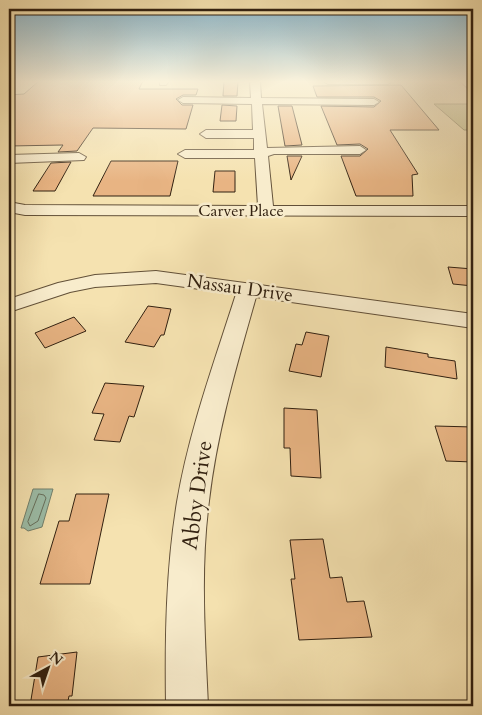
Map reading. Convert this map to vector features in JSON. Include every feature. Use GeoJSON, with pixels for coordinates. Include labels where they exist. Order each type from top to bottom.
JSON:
{"type":"FeatureCollection","features":[{"type":"Feature","properties":{"kind":"street"},"geometry":{"type":"LineString","coordinates":[[258,114],[266,211]]}},
{"type":"Feature","properties":{"kind":"street"},"geometry":{"type":"LineString","coordinates":[[185,154],[261,154],[273,150],[362,145],[206,134]]}},
{"type":"Feature","properties":{"kind":"street"},"geometry":{"type":"LineString","coordinates":[[9,159],[79,157]]}},
{"type":"Feature","properties":{"kind":"street","name":"Carver Place"},"geometry":{"type":"LineString","coordinates":[[9,207],[25,210],[473,211]]}},
{"type":"Feature","properties":{"kind":"street","name":"Nassau Drive"},"geometry":{"type":"LineString","coordinates":[[9,306],[65,287],[127,278],[177,279],[473,321]]}},
{"type":"Feature","properties":{"kind":"street","name":"Abby Drive"},"geometry":{"type":"LineString","coordinates":[[187,706],[185,652],[188,551],[197,474],[207,425],[248,289]]}},
{"type":"Feature","properties":{"kind":"shaded area"},"geometry":{"type":"Polygon","coordinates":[[[446,114],[473,114],[473,130],[464,130],[446,114]]]}},
{"type":"Feature","properties":{"kind":"water"},"geometry":{"type":"Polygon","coordinates":[[[33,489],[53,489],[42,527],[28,531],[21,528],[33,489]]]}},
{"type":"Feature","properties":{"kind":"building"},"geometry":{"type":"Polygon","coordinates":[[[9,114],[190,114],[186,129],[93,128],[77,151],[58,152],[63,145],[9,146],[9,114]]]}},
{"type":"Feature","properties":{"kind":"building"},"geometry":{"type":"Polygon","coordinates":[[[221,114],[236,114],[236,121],[220,121],[221,114]]]}},
{"type":"Feature","properties":{"kind":"building"},"geometry":{"type":"Polygon","coordinates":[[[279,114],[294,114],[302,145],[285,146],[279,114]]]}},
{"type":"Feature","properties":{"kind":"building"},"geometry":{"type":"Polygon","coordinates":[[[324,114],[426,114],[439,130],[390,130],[418,174],[412,175],[413,196],[356,196],[341,156],[360,156],[368,149],[360,144],[337,145],[324,114]]]}},
{"type":"Feature","properties":{"kind":"building"},"geometry":{"type":"Polygon","coordinates":[[[287,156],[302,156],[291,180],[287,156]]]}},
{"type":"Feature","properties":{"kind":"building"},"geometry":{"type":"Polygon","coordinates":[[[111,161],[178,161],[170,196],[93,196],[111,161]]]}},
{"type":"Feature","properties":{"kind":"building"},"geometry":{"type":"Polygon","coordinates":[[[71,162],[55,191],[33,191],[51,163],[71,162]]]}},
{"type":"Feature","properties":{"kind":"building"},"geometry":{"type":"Polygon","coordinates":[[[215,171],[235,171],[235,192],[213,192],[215,171]]]}},
{"type":"Feature","properties":{"kind":"building"},"geometry":{"type":"Polygon","coordinates":[[[448,267],[473,269],[473,286],[453,284],[448,267]]]}},
{"type":"Feature","properties":{"kind":"building"},"geometry":{"type":"Polygon","coordinates":[[[148,306],[171,309],[164,335],[161,335],[154,347],[125,342],[148,306]]]}},
{"type":"Feature","properties":{"kind":"building"},"geometry":{"type":"Polygon","coordinates":[[[74,317],[86,331],[45,348],[35,333],[74,317]]]}},
{"type":"Feature","properties":{"kind":"building"},"geometry":{"type":"Polygon","coordinates":[[[306,332],[329,336],[321,377],[289,371],[296,344],[302,345],[306,332]]]}},
{"type":"Feature","properties":{"kind":"building"},"geometry":{"type":"Polygon","coordinates":[[[386,347],[455,361],[457,379],[385,367],[386,347]]]}},
{"type":"Feature","properties":{"kind":"building"},"geometry":{"type":"Polygon","coordinates":[[[105,383],[144,386],[134,417],[129,416],[120,442],[94,440],[104,414],[92,413],[105,383]]]}},
{"type":"Feature","properties":{"kind":"building"},"geometry":{"type":"Polygon","coordinates":[[[284,408],[317,410],[321,478],[291,476],[290,448],[284,448],[284,408]]]}},
{"type":"Feature","properties":{"kind":"building"},"geometry":{"type":"Polygon","coordinates":[[[435,426],[473,427],[473,462],[446,461],[435,426]]]}},
{"type":"Feature","properties":{"kind":"building"},"geometry":{"type":"Polygon","coordinates":[[[76,494],[109,494],[90,584],[40,584],[59,521],[69,521],[76,494]]]}},
{"type":"Feature","properties":{"kind":"building"},"geometry":{"type":"Polygon","coordinates":[[[323,539],[330,578],[342,577],[347,602],[364,601],[372,637],[299,640],[291,579],[295,579],[290,540],[323,539]]]}},
{"type":"Feature","properties":{"kind":"building"},"geometry":{"type":"Polygon","coordinates":[[[77,652],[72,696],[69,696],[67,706],[30,706],[38,657],[77,652]]]}}]}
